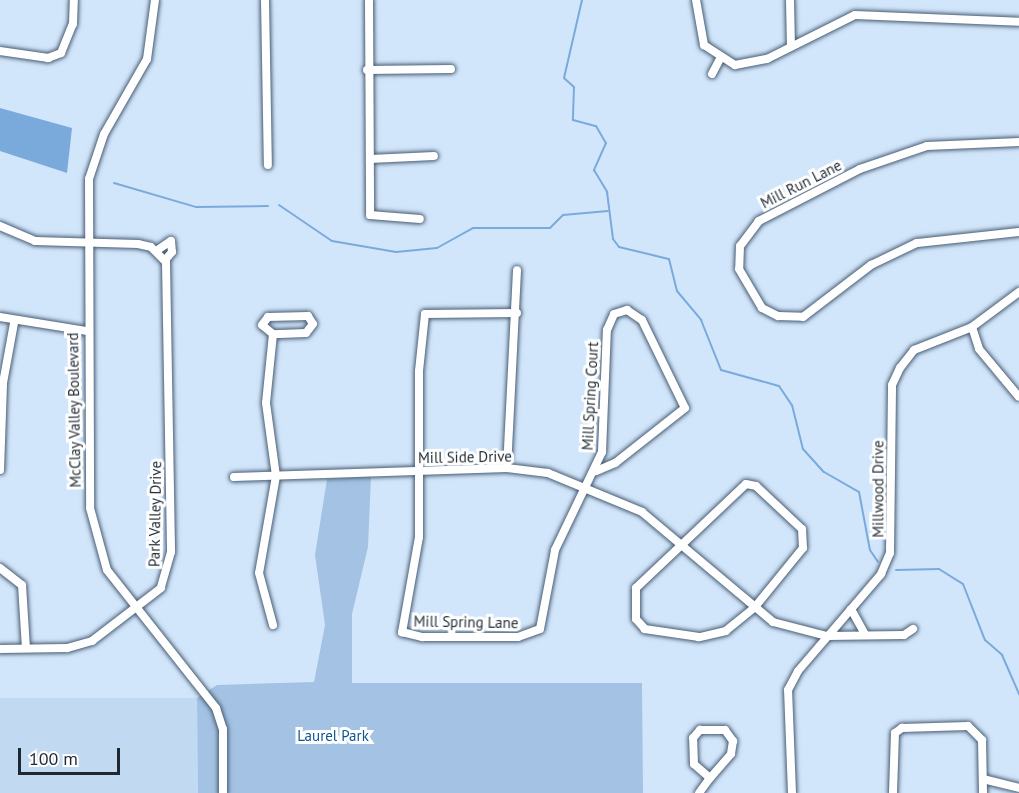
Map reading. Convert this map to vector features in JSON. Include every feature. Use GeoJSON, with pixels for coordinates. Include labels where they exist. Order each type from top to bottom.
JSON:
{"type":"FeatureCollection","features":[{"type":"Feature","properties":{"kind":"street"},"geometry":{"type":"LineString","coordinates":[[0,51],[55,57],[69,40],[74,0]]}},
{"type":"Feature","properties":{"kind":"street","name":"McClay Valley Boulevard"},"geometry":{"type":"LineString","coordinates":[[155,0],[147,59],[104,134],[89,179],[86,331],[90,508],[107,570],[136,611],[216,708],[223,729],[223,793]]}},
{"type":"Feature","properties":{"kind":"street"},"geometry":{"type":"LineString","coordinates":[[265,0],[268,165]]}},
{"type":"Feature","properties":{"kind":"street"},"geometry":{"type":"LineString","coordinates":[[369,0],[367,70],[370,215],[420,219]]}},
{"type":"Feature","properties":{"kind":"street"},"geometry":{"type":"LineString","coordinates":[[696,0],[699,34],[720,59],[752,64],[835,22],[880,12],[1019,22]]}},
{"type":"Feature","properties":{"kind":"street"},"geometry":{"type":"LineString","coordinates":[[790,0],[791,46]]}},
{"type":"Feature","properties":{"kind":"street"},"geometry":{"type":"LineString","coordinates":[[712,74],[720,59]]}},
{"type":"Feature","properties":{"kind":"street"},"geometry":{"type":"LineString","coordinates":[[367,70],[451,69]]}},
{"type":"Feature","properties":{"kind":"street","name":"Mill Run Lane"},"geometry":{"type":"LineString","coordinates":[[1019,142],[927,146],[860,170],[759,221],[740,246],[740,270],[762,308],[778,316],[803,317],[871,265],[917,243],[1019,232]]}},
{"type":"Feature","properties":{"kind":"street"},"geometry":{"type":"LineString","coordinates":[[370,159],[434,156]]}},
{"type":"Feature","properties":{"kind":"street","name":"Park Valley Drive"},"geometry":{"type":"LineString","coordinates":[[0,226],[35,241],[87,245],[138,244],[156,250],[171,241],[172,252],[165,260],[170,563],[161,588],[136,611],[92,641],[67,648],[0,648]]}},
{"type":"Feature","properties":{"kind":"street"},"geometry":{"type":"LineString","coordinates":[[156,250],[165,260]]}},
{"type":"Feature","properties":{"kind":"street"},"geometry":{"type":"LineString","coordinates":[[507,468],[517,313],[517,270]]}},
{"type":"Feature","properties":{"kind":"street","name":"Millwood Drive"},"geometry":{"type":"LineString","coordinates":[[792,793],[788,690],[827,636],[881,574],[893,538],[892,385],[900,368],[914,350],[972,327],[1019,292]]}},
{"type":"Feature","properties":{"kind":"street","name":"Mill Spring Court"},"geometry":{"type":"LineString","coordinates":[[589,487],[596,471],[607,330],[614,314],[627,310],[642,320],[686,408],[615,463],[596,471]]}},
{"type":"Feature","properties":{"kind":"street"},"geometry":{"type":"LineString","coordinates":[[419,471],[425,314],[517,313]]}},
{"type":"Feature","properties":{"kind":"street"},"geometry":{"type":"LineString","coordinates":[[0,317],[14,323],[86,331]]}},
{"type":"Feature","properties":{"kind":"street"},"geometry":{"type":"LineString","coordinates":[[268,317],[313,320],[309,332],[273,334],[262,325],[268,317]]}},
{"type":"Feature","properties":{"kind":"street"},"geometry":{"type":"LineString","coordinates":[[0,470],[3,383],[14,323]]}},
{"type":"Feature","properties":{"kind":"street"},"geometry":{"type":"LineString","coordinates":[[972,327],[979,349],[1019,397]]}},
{"type":"Feature","properties":{"kind":"street"},"geometry":{"type":"LineString","coordinates":[[273,334],[266,403],[276,476],[260,573],[273,626]]}},
{"type":"Feature","properties":{"kind":"street","name":"Mill Side Drive"},"geometry":{"type":"LineString","coordinates":[[234,477],[507,468],[589,487],[642,512],[754,608],[799,632],[827,636],[865,633],[904,635],[913,629]]}},
{"type":"Feature","properties":{"kind":"street","name":"Mill Spring Lane"},"geometry":{"type":"LineString","coordinates":[[419,471],[419,537],[400,627],[415,637],[536,633],[555,550],[589,487]]}},
{"type":"Feature","properties":{"kind":"street"},"geometry":{"type":"LineString","coordinates":[[756,486],[802,529],[805,543],[754,608],[726,632],[712,635],[662,635],[645,630],[634,612],[636,588],[741,487],[756,486]]}},
{"type":"Feature","properties":{"kind":"street"},"geometry":{"type":"LineString","coordinates":[[0,567],[22,585],[26,648]]}},
{"type":"Feature","properties":{"kind":"street"},"geometry":{"type":"LineString","coordinates":[[851,609],[865,633]]}},
{"type":"Feature","properties":{"kind":"street"},"geometry":{"type":"LineString","coordinates":[[893,793],[892,742],[902,728],[975,729],[982,740],[982,793]]}},
{"type":"Feature","properties":{"kind":"street"},"geometry":{"type":"LineString","coordinates":[[699,793],[734,747],[725,730],[700,730],[693,738],[694,764],[710,778]]}},
{"type":"Feature","properties":{"kind":"street"},"geometry":{"type":"LineString","coordinates":[[983,779],[1019,788]]}},
{"type":"Feature","properties":{"kind":"shaded area"},"geometry":{"type":"Polygon","coordinates":[[[0,108],[72,128],[67,173],[0,151],[0,108]]]}},
{"type":"Feature","properties":{"kind":"shaded area"},"geometry":{"type":"Polygon","coordinates":[[[0,698],[197,698],[198,793],[0,793],[0,698]]]}},
{"type":"Feature","properties":{"kind":"green space","name":"Laurel Park"},"geometry":{"type":"Polygon","coordinates":[[[371,477],[368,547],[352,614],[352,683],[642,683],[643,793],[198,793],[197,698],[217,685],[314,682],[325,625],[315,555],[327,479],[371,477]]]}},
{"type":"Feature","properties":{"kind":"waterway"},"geometry":{"type":"LineString","coordinates":[[582,0],[564,78],[574,87],[573,120],[596,126],[606,143],[594,170],[607,192],[613,239],[619,247],[669,259],[677,291],[701,320],[721,370],[779,386],[792,405],[803,449],[824,472],[859,492],[870,550],[878,562]]}},
{"type":"Feature","properties":{"kind":"waterway"},"geometry":{"type":"LineString","coordinates":[[114,183],[196,207],[268,206]]}},
{"type":"Feature","properties":{"kind":"waterway"},"geometry":{"type":"LineString","coordinates":[[279,205],[332,241],[396,252],[437,248],[473,228],[550,228],[563,215],[608,211]]}},
{"type":"Feature","properties":{"kind":"waterway"},"geometry":{"type":"LineString","coordinates":[[896,570],[939,569],[963,584],[985,640],[1002,655],[1019,694]]}}]}
